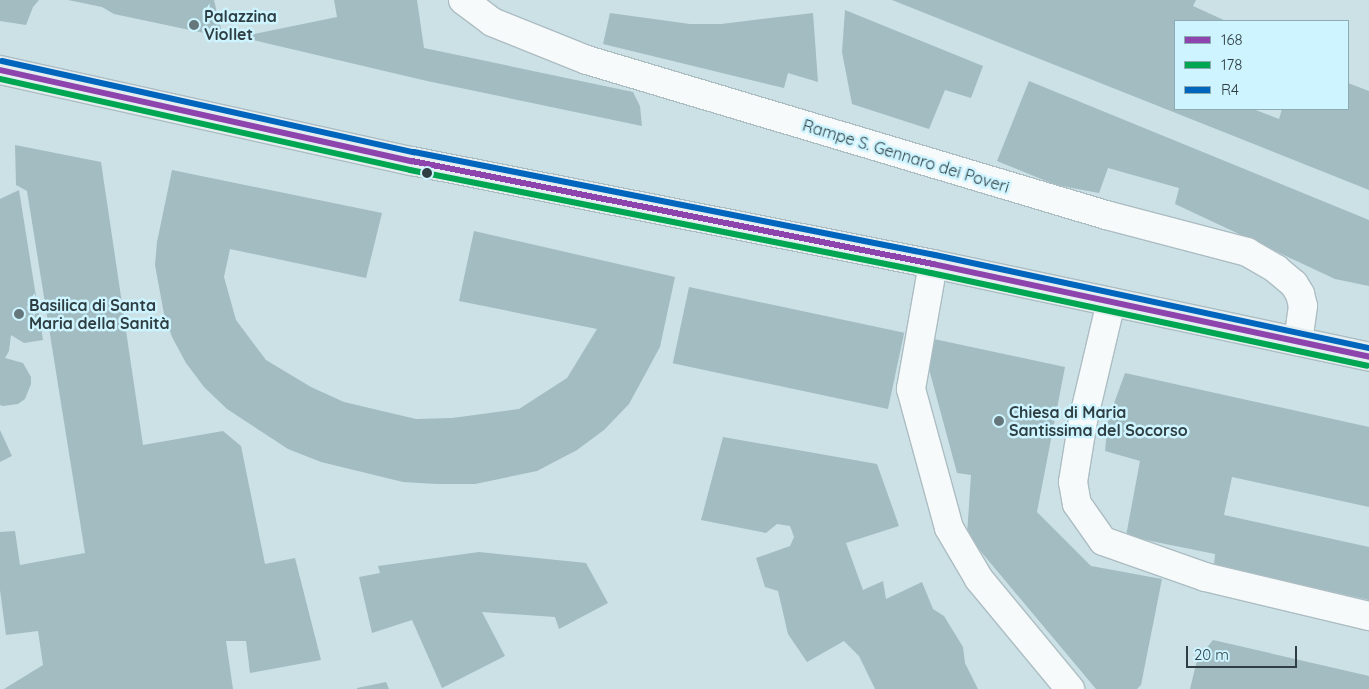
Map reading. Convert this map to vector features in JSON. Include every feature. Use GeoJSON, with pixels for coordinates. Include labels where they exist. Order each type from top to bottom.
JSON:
{"type":"FeatureCollection","features":[{"type":"Feature","properties":{"kind":"main road"},"geometry":{"type":"LineString","coordinates":[[0,70],[92,92],[189,111],[412,161],[933,264],[1369,357]]}},
{"type":"Feature","properties":{"kind":"street","name":"Rampe S. Gennaro dei Poveri"},"geometry":{"type":"LineString","coordinates":[[463,0],[492,22],[587,60],[1096,212],[1247,252],[1276,269],[1294,284],[1300,294],[1303,306],[1298,342]]}},
{"type":"Feature","properties":{"kind":"street"},"geometry":{"type":"LineString","coordinates":[[933,264],[911,389],[950,528],[979,579],[1070,689]]}},
{"type":"Feature","properties":{"kind":"street"},"geometry":{"type":"LineString","coordinates":[[1111,302],[1084,420],[1073,482],[1077,504],[1102,541],[1205,577],[1369,616]]}},
{"type":"Feature","properties":{"kind":"building"},"geometry":{"type":"Polygon","coordinates":[[[0,0],[39,0],[33,7],[26,25],[0,21],[0,0]]]}},
{"type":"Feature","properties":{"kind":"building","name":"Palazzina Viollet"},"geometry":{"type":"Polygon","coordinates":[[[68,0],[214,0],[223,37],[114,14],[102,7],[68,0]]]}},
{"type":"Feature","properties":{"kind":"building"},"geometry":{"type":"Polygon","coordinates":[[[334,0],[417,0],[424,48],[633,92],[640,106],[642,126],[427,81],[240,37],[337,17],[334,0]]]}},
{"type":"Feature","properties":{"kind":"building"},"geometry":{"type":"Polygon","coordinates":[[[892,0],[1196,0],[1193,6],[1224,20],[1174,20],[1174,110],[1256,110],[1279,119],[1282,110],[1349,110],[1349,83],[1369,91],[1369,190],[892,0]]]}},
{"type":"Feature","properties":{"kind":"building"},"geometry":{"type":"Polygon","coordinates":[[[845,10],[983,66],[971,98],[945,90],[929,129],[852,104],[842,52],[845,10]]]}},
{"type":"Feature","properties":{"kind":"building"},"geometry":{"type":"Polygon","coordinates":[[[610,13],[690,24],[721,24],[813,13],[818,82],[788,73],[784,88],[603,44],[610,13]]]}},
{"type":"Feature","properties":{"kind":"building"},"geometry":{"type":"Polygon","coordinates":[[[1029,81],[1369,220],[1369,286],[1335,279],[1175,204],[1179,188],[1108,168],[1099,193],[1056,185],[997,161],[1029,81]]]}},
{"type":"Feature","properties":{"kind":"building"},"geometry":{"type":"Polygon","coordinates":[[[15,145],[101,162],[143,445],[223,431],[241,446],[265,564],[295,558],[321,660],[250,673],[246,641],[226,641],[233,689],[4,689],[43,665],[38,631],[6,635],[0,590],[0,532],[15,531],[20,565],[85,553],[27,191],[16,185],[15,145]]]}},
{"type":"Feature","properties":{"kind":"building"},"geometry":{"type":"Polygon","coordinates":[[[172,170],[382,213],[366,278],[230,249],[224,277],[236,320],[266,360],[311,387],[344,402],[416,419],[452,418],[519,409],[567,378],[597,329],[459,301],[474,231],[675,277],[660,347],[629,404],[604,430],[577,450],[537,471],[475,484],[437,484],[403,482],[321,462],[288,449],[227,409],[204,387],[186,363],[172,337],[164,314],[155,265],[157,242],[172,170]]]}},
{"type":"Feature","properties":{"kind":"building","name":"Basilica di Santa Maria della Sanità"},"geometry":{"type":"Polygon","coordinates":[[[19,190],[43,340],[24,343],[11,335],[9,351],[5,358],[23,363],[31,377],[31,384],[25,399],[18,404],[3,406],[0,405],[0,199],[19,190]]]}},
{"type":"Feature","properties":{"kind":"building"},"geometry":{"type":"Polygon","coordinates":[[[689,287],[904,333],[888,409],[673,363],[689,287]]]}},
{"type":"Feature","properties":{"kind":"building"},"geometry":{"type":"Polygon","coordinates":[[[934,339],[1065,367],[1037,512],[1091,566],[1162,579],[1141,685],[1137,689],[1096,689],[967,535],[971,475],[957,473],[929,369],[934,339]]]}},
{"type":"Feature","properties":{"kind":"building"},"geometry":{"type":"Polygon","coordinates":[[[1125,373],[1369,427],[1369,507],[1232,477],[1224,515],[1369,547],[1369,600],[1214,565],[1215,554],[1126,536],[1140,461],[1105,451],[1108,420],[1125,373]]]}},
{"type":"Feature","properties":{"kind":"building"},"geometry":{"type":"Polygon","coordinates":[[[0,430],[12,456],[0,462],[0,430]]]}},
{"type":"Feature","properties":{"kind":"building"},"geometry":{"type":"Polygon","coordinates":[[[723,437],[877,464],[899,526],[846,543],[863,590],[883,581],[886,599],[922,582],[933,609],[944,616],[963,647],[965,663],[978,689],[875,689],[859,656],[844,641],[807,662],[788,634],[778,591],[765,587],[756,558],[790,546],[794,537],[790,526],[777,524],[766,533],[701,520],[723,437]]]}},
{"type":"Feature","properties":{"kind":"building"},"geometry":{"type":"Polygon","coordinates":[[[479,552],[586,563],[608,603],[559,629],[555,617],[482,612],[505,656],[442,688],[412,620],[372,633],[359,577],[380,573],[378,566],[479,552]]]}},
{"type":"Feature","properties":{"kind":"building"},"geometry":{"type":"Polygon","coordinates":[[[1213,640],[1369,676],[1369,689],[1190,689],[1197,660],[1213,640]]]}},
{"type":"Feature","properties":{"kind":"building"},"geometry":{"type":"Polygon","coordinates":[[[386,682],[389,689],[357,689],[357,688],[386,682]]]}},
{"type":"Feature","properties":{"kind":"transit line","name":"R4"},"geometry":{"type":"LineString","coordinates":[[2,61],[414,152],[935,255],[1369,348]]}},
{"type":"Feature","properties":{"kind":"transit line","name":"168"},"geometry":{"type":"LineString","coordinates":[[0,70],[412,161],[933,264],[1369,357]]}},
{"type":"Feature","properties":{"kind":"transit line","name":"178"},"geometry":{"type":"LineString","coordinates":[[0,79],[410,170],[931,273],[1367,366]]}},
{"type":"Feature","properties":{"kind":"place","name":"Palazzina Viollet"},"geometry":{"type":"Point","coordinates":[194,25]}},
{"type":"Feature","properties":{"kind":"place","name":"Basilica di Santa Maria della Sanità"},"geometry":{"type":"Point","coordinates":[19,314]}},
{"type":"Feature","properties":{"kind":"place","name":"Chiesa di Maria Santissima del Socorso"},"geometry":{"type":"Point","coordinates":[999,421]}}]}
